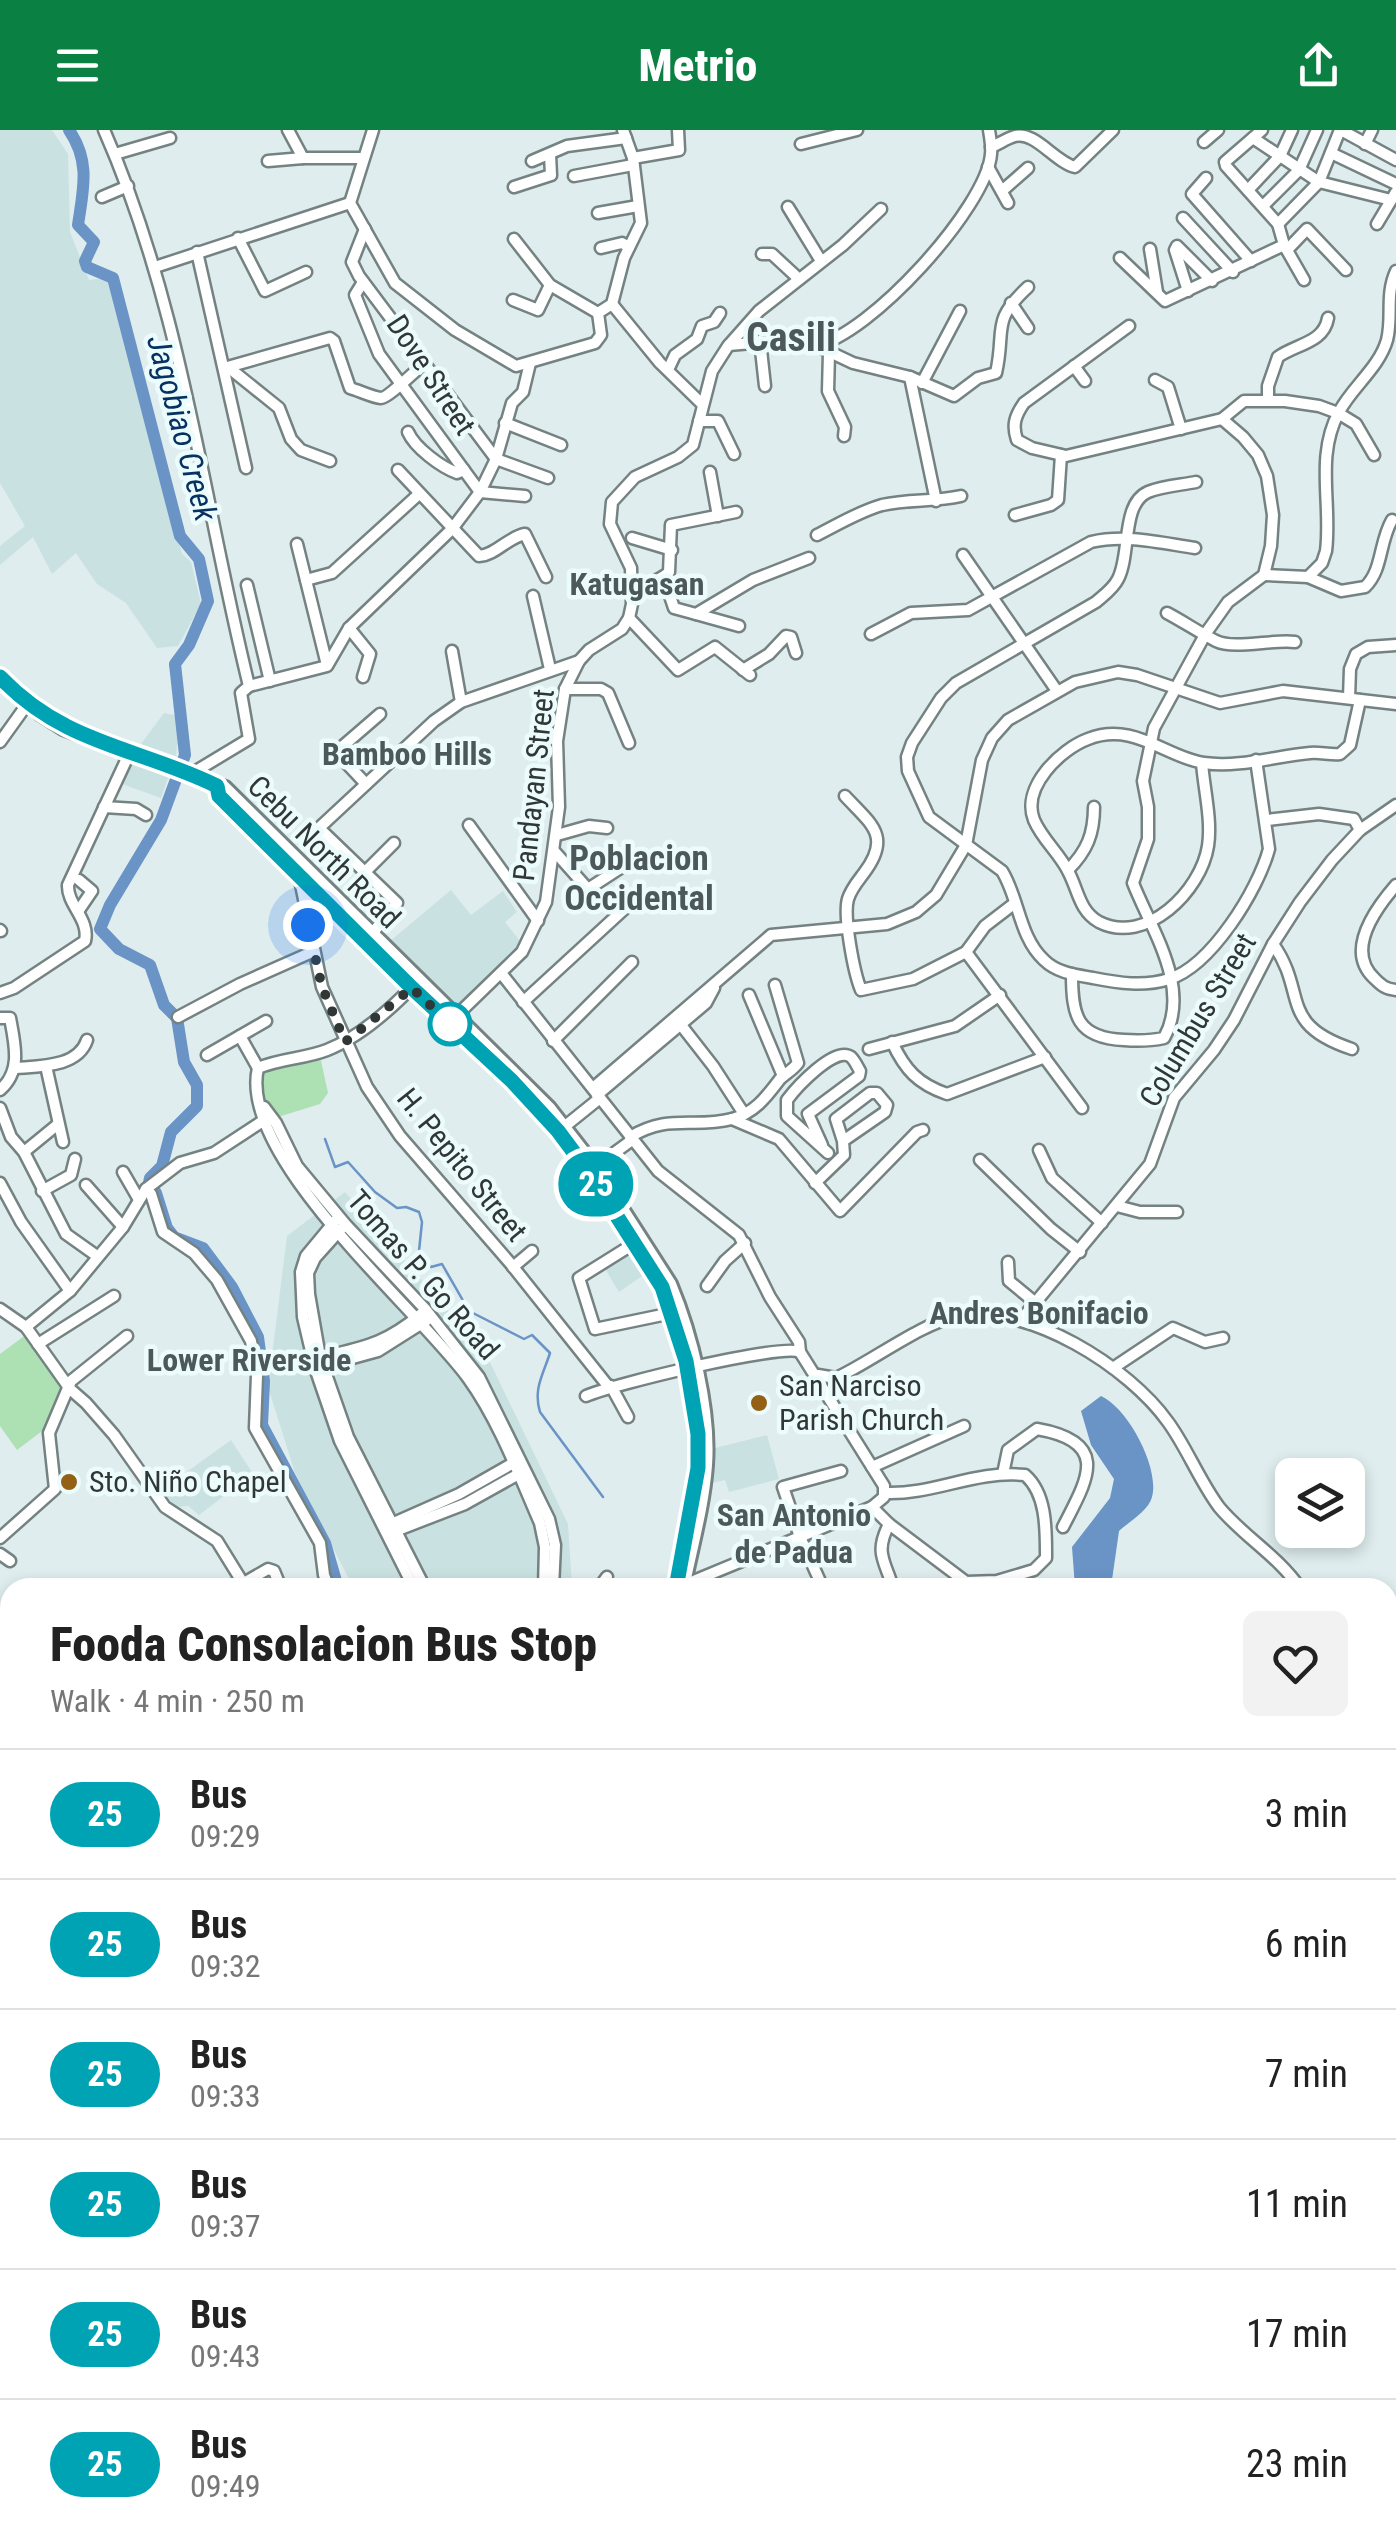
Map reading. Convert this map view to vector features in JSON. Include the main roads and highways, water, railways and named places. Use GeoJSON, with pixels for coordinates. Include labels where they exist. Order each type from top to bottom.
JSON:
{"type":"FeatureCollection","features":[{"type":"Feature","properties":{"kind":"main road"},"geometry":{"type":"LineString","coordinates":[[0,677],[63,728],[217,786]]}},
{"type":"Feature","properties":{"kind":"main road","name":"Cebu North Road"},"geometry":{"type":"LineString","coordinates":[[681,1578],[698,1468],[698,1434],[692,1370],[680,1308],[640,1246],[562,1129],[535,1093],[415,985],[226,788],[217,786],[219,796],[562,1129],[595,1167],[640,1246],[662,1287],[692,1370]]}},
{"type":"Feature","properties":{"kind":"water"},"geometry":{"type":"Polygon","coordinates":[[[1101,1396],[1111,1403],[1140,1440],[1151,1471],[1152,1497],[1143,1511],[1119,1531],[1112,1578],[1074,1578],[1072,1547],[1110,1498],[1114,1479],[1091,1445],[1081,1411],[1101,1396]]]}},
{"type":"Feature","properties":{"kind":"waterway","name":"Jagobiao Creek"},"geometry":{"type":"LineString","coordinates":[[69,130],[83,165],[78,225],[94,242],[85,261],[87,267],[113,278],[180,536],[199,559],[208,601],[189,645],[175,664],[185,755],[161,820],[100,929],[119,949],[150,965],[164,1005],[177,1018],[184,1062],[197,1085],[197,1106],[171,1132],[162,1166],[149,1183],[167,1228],[174,1237],[203,1248],[232,1287],[258,1337],[264,1381],[262,1425],[325,1543],[335,1578]]}},
{"type":"Feature","properties":{"kind":"waterway"},"geometry":{"type":"LineString","coordinates":[[325,1139],[335,1167],[348,1162],[375,1192],[397,1208],[419,1212],[419,1251],[431,1267],[442,1264],[469,1311],[524,1339],[532,1335],[550,1353],[538,1389],[540,1412],[603,1497]]}},
{"type":"Feature","properties":{"kind":"place","name":"San Narciso Parish Church"},"geometry":{"type":"Point","coordinates":[759,1403]}},
{"type":"Feature","properties":{"kind":"place","name":"Sto. Niño Chapel"},"geometry":{"type":"Point","coordinates":[69,1482]}},
{"type":"Feature","properties":{"kind":"district","name":"Casili"},"geometry":{"type":"Point","coordinates":[791,337]}},
{"type":"Feature","properties":{"kind":"district","name":"Katugasan"},"geometry":{"type":"Point","coordinates":[637,584]}},
{"type":"Feature","properties":{"kind":"district","name":"Bamboo Hills"},"geometry":{"type":"Point","coordinates":[407,754]}},
{"type":"Feature","properties":{"kind":"district","name":"Poblacion Occidental"},"geometry":{"type":"Point","coordinates":[639,878]}},
{"type":"Feature","properties":{"kind":"district","name":"Andres Bonifacio"},"geometry":{"type":"Point","coordinates":[1039,1313]}},
{"type":"Feature","properties":{"kind":"district","name":"Lower Riverside"},"geometry":{"type":"Point","coordinates":[249,1360]}},
{"type":"Feature","properties":{"kind":"district","name":"San Antonio de Padua"},"geometry":{"type":"Point","coordinates":[794,1534]}}]}
